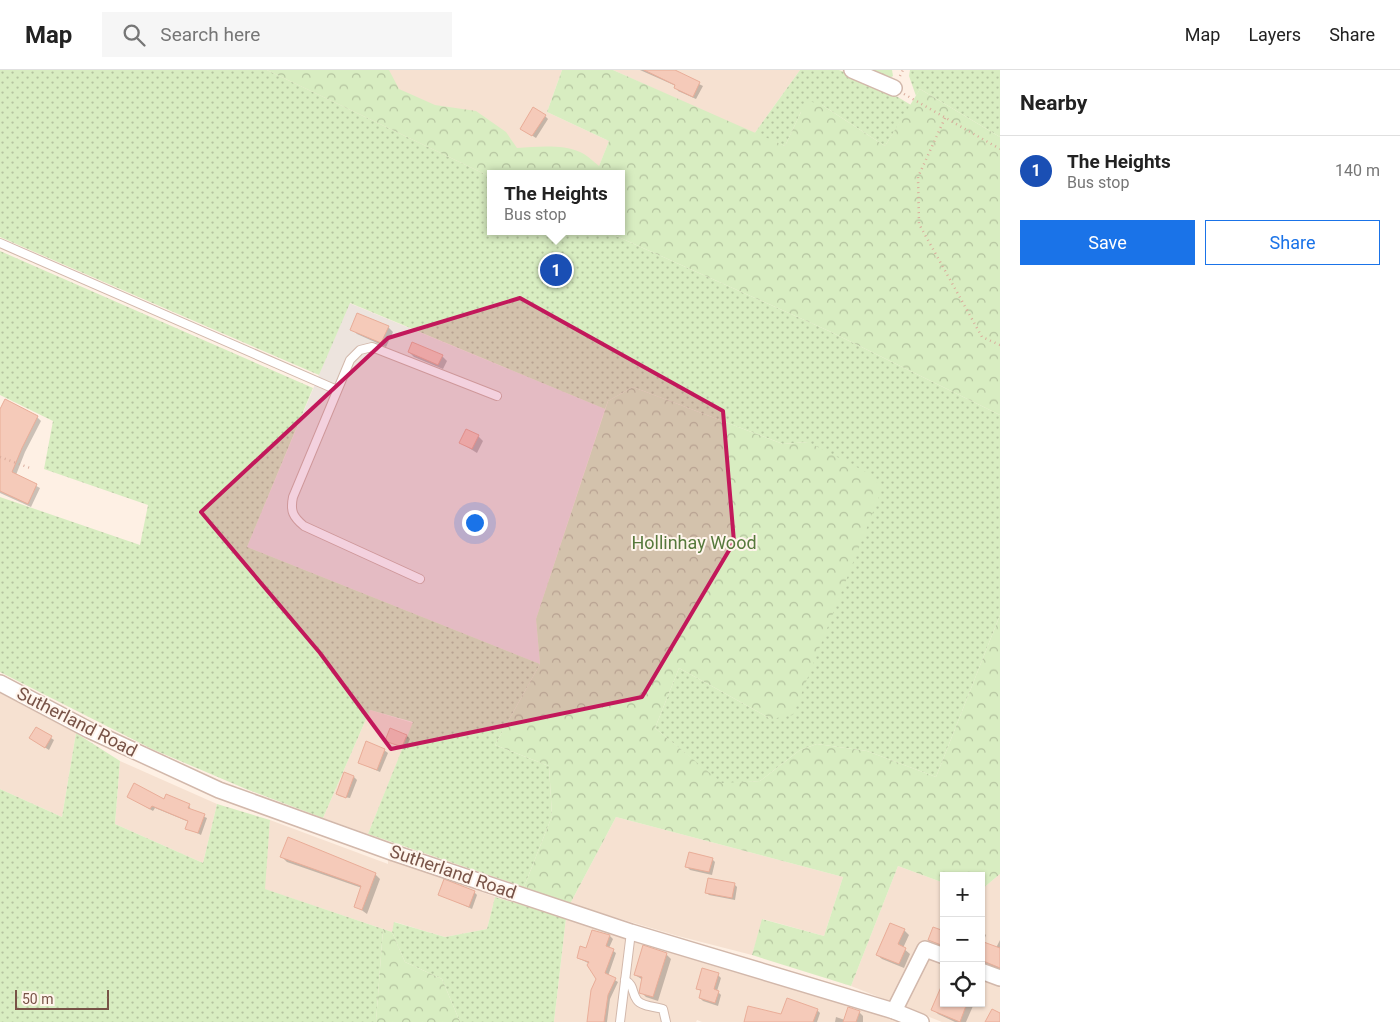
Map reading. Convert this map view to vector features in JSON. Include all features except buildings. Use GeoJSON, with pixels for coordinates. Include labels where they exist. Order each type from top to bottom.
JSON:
{"type":"FeatureCollection","features":[{"type":"Feature","properties":{"kind":"street"},"geometry":{"type":"LineString","coordinates":[[852,70],[894,88]]}},
{"type":"Feature","properties":{"kind":"street","name":"Sutherland Road"},"geometry":{"type":"LineString","coordinates":[[0,683],[89,730],[219,790],[394,853],[631,932],[894,1011],[921,1022]]}},
{"type":"Feature","properties":{"kind":"street"},"geometry":{"type":"LineString","coordinates":[[894,1011],[925,949],[940,955]]}},
{"type":"Feature","properties":{"kind":"street"},"geometry":{"type":"LineString","coordinates":[[985,972],[1000,978]]}},
{"type":"Feature","properties":{"kind":"lane"},"geometry":{"type":"LineString","coordinates":[[0,243],[337,390]]}},
{"type":"Feature","properties":{"kind":"lane"},"geometry":{"type":"LineString","coordinates":[[420,579],[304,526],[294,518],[291,508],[293,497],[337,390],[350,360],[360,350],[372,347],[497,396]]}},
{"type":"Feature","properties":{"kind":"lane"},"geometry":{"type":"LineString","coordinates":[[620,1022],[631,932]]}},
{"type":"Feature","properties":{"kind":"lane"},"geometry":{"type":"LineString","coordinates":[[626,980],[633,985],[636,1000],[642,1004],[664,1009],[666,1022]]}},
{"type":"Feature","properties":{"kind":"path"},"geometry":{"type":"LineString","coordinates":[[894,88],[1000,149]]}},
{"type":"Feature","properties":{"kind":"path"},"geometry":{"type":"LineString","coordinates":[[945,118],[918,177],[919,224],[982,337],[1000,345]]}},
{"type":"Feature","properties":{"kind":"path"},"geometry":{"type":"LineString","coordinates":[[0,457],[30,468]]}},
{"type":"Feature","properties":{"kind":"highlighted area"},"geometry":{"type":"Polygon","coordinates":[[[520,298],[723,411],[734,542],[642,697],[391,749],[320,653],[201,512],[388,338],[520,298]]]}},
{"type":"Feature","properties":{"kind":"shaded area"},"geometry":{"type":"Polygon","coordinates":[[[267,70],[562,70],[547,112],[609,141],[598,170],[487,170],[487,175],[267,70]]]}},
{"type":"Feature","properties":{"kind":"shaded area"},"geometry":{"type":"Polygon","coordinates":[[[613,70],[800,70],[754,134],[613,70]]]}},
{"type":"Feature","properties":{"kind":"shaded area"},"geometry":{"type":"Polygon","coordinates":[[[349,303],[605,409],[536,619],[540,664],[247,547],[349,303]]]}},
{"type":"Feature","properties":{"kind":"shaded area"},"geometry":{"type":"Polygon","coordinates":[[[0,693],[76,733],[62,817],[0,789],[0,693]]]}},
{"type":"Feature","properties":{"kind":"shaded area"},"geometry":{"type":"Polygon","coordinates":[[[370,710],[413,723],[368,834],[323,818],[370,710]]]}},
{"type":"Feature","properties":{"kind":"shaded area"},"geometry":{"type":"Polygon","coordinates":[[[120,761],[217,804],[203,863],[115,824],[120,761]]]}},
{"type":"Feature","properties":{"kind":"shaded area"},"geometry":{"type":"Polygon","coordinates":[[[616,817],[843,877],[824,936],[763,919],[752,955],[678,936],[570,904],[616,817]]]}},
{"type":"Feature","properties":{"kind":"shaded area"},"geometry":{"type":"Polygon","coordinates":[[[270,820],[388,864],[388,857],[495,897],[487,929],[445,937],[395,922],[392,932],[264,889],[270,820]]]}},
{"type":"Feature","properties":{"kind":"shaded area"},"geometry":{"type":"Polygon","coordinates":[[[898,866],[940,882],[940,1007],[985,1007],[985,887],[1000,874],[1000,1022],[942,1022],[851,986],[898,866]]]}},
{"type":"Feature","properties":{"kind":"shaded area"},"geometry":{"type":"Polygon","coordinates":[[[566,918],[658,944],[904,1022],[702,1022],[697,1020],[696,1022],[554,1022],[566,918]]]}},
{"type":"Feature","properties":{"kind":"green space"},"geometry":{"type":"Polygon","coordinates":[[[0,70],[267,70],[487,175],[487,235],[614,235],[829,331],[1000,415],[1000,615],[936,777],[867,751],[817,744],[800,750],[760,781],[722,784],[655,728],[679,668],[771,719],[808,442],[783,444],[633,387],[608,401],[605,409],[350,303],[319,375],[0,237],[0,70]]]}},
{"type":"Feature","properties":{"kind":"green space"},"geometry":{"type":"Polygon","coordinates":[[[267,70],[389,70],[399,89],[435,105],[476,111],[506,132],[517,148],[549,147],[573,149],[585,155],[599,166],[609,141],[547,112],[562,70],[613,70],[785,146],[801,112],[809,101],[822,105],[885,146],[920,89],[1000,137],[1000,415],[829,331],[614,235],[625,235],[625,170],[487,170],[487,175],[267,70]]]}},
{"type":"Feature","properties":{"kind":"green space"},"geometry":{"type":"Polygon","coordinates":[[[800,70],[839,70],[881,87],[911,105],[885,146],[822,105],[801,112],[785,146],[754,134],[800,70]]]}},
{"type":"Feature","properties":{"kind":"green space"},"geometry":{"type":"Polygon","coordinates":[[[861,70],[892,70],[893,76],[886,80],[861,70]]]}},
{"type":"Feature","properties":{"kind":"green space"},"geometry":{"type":"Polygon","coordinates":[[[910,70],[1000,70],[1000,137],[920,89],[916,96],[909,76],[910,70]]]}},
{"type":"Feature","properties":{"kind":"green space"},"geometry":{"type":"Polygon","coordinates":[[[0,251],[313,388],[247,547],[540,664],[495,745],[549,766],[552,816],[524,887],[368,834],[413,722],[370,710],[323,818],[246,789],[152,749],[0,672],[0,497],[140,545],[148,505],[44,469],[53,421],[0,395],[0,251]]]}},
{"type":"Feature","properties":{"kind":"green space","name":"Hollinhay Wood"},"geometry":{"type":"Polygon","coordinates":[[[633,387],[783,444],[808,442],[870,474],[882,489],[793,715],[771,719],[679,668],[655,728],[722,783],[760,781],[800,750],[817,744],[867,751],[936,777],[1000,615],[1000,874],[985,887],[985,872],[940,872],[940,882],[898,866],[851,986],[752,955],[762,919],[824,936],[843,877],[616,817],[570,904],[524,887],[552,816],[549,766],[495,745],[540,664],[536,619],[608,401],[633,387]]]}},
{"type":"Feature","properties":{"kind":"green space"},"geometry":{"type":"Polygon","coordinates":[[[76,733],[120,761],[115,824],[203,863],[217,804],[270,820],[265,889],[383,929],[376,1022],[0,1022],[0,789],[62,817],[76,733]]]}},
{"type":"Feature","properties":{"kind":"green space"},"geometry":{"type":"Polygon","coordinates":[[[495,897],[566,918],[554,1022],[460,1022],[442,979],[405,962],[392,932],[394,922],[445,937],[487,929],[495,897]]]}},
{"type":"Feature","properties":{"kind":"green space"},"geometry":{"type":"Polygon","coordinates":[[[383,929],[392,932],[405,962],[442,979],[460,1022],[376,1022],[383,929]]]}},
{"type":"Feature","properties":{"kind":"place","name":"The Heights"},"geometry":{"type":"Point","coordinates":[556,270]}}]}
